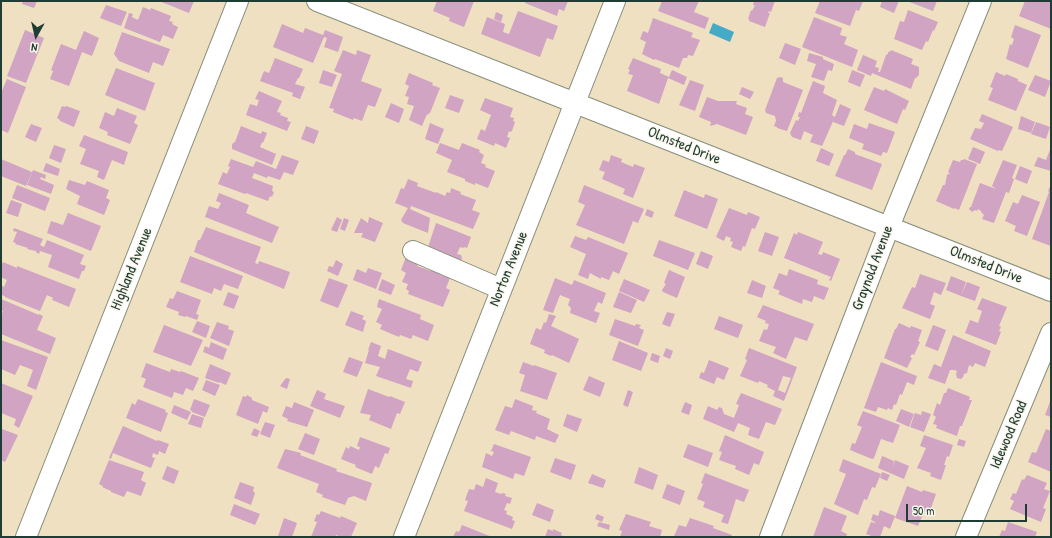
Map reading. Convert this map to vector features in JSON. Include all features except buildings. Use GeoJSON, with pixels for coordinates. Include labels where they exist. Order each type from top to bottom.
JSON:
{"type":"FeatureCollection","features":[{"type":"Feature","properties":{"kind":"street","name":"Highland Avenue"},"geometry":{"type":"LineString","coordinates":[[26,537],[238,1]]}},
{"type":"Feature","properties":{"kind":"street","name":"Olmsted Drive"},"geometry":{"type":"LineString","coordinates":[[318,1],[1051,291]]}},
{"type":"Feature","properties":{"kind":"street","name":"Norton Avenue"},"geometry":{"type":"LineString","coordinates":[[404,537],[616,1]]}},
{"type":"Feature","properties":{"kind":"street","name":"Graynold Avenue"},"geometry":{"type":"LineString","coordinates":[[770,537],[889,227],[981,1]]}},
{"type":"Feature","properties":{"kind":"street"},"geometry":{"type":"LineString","coordinates":[[412,251],[501,289]]}},
{"type":"Feature","properties":{"kind":"street","name":"Idlewood Road"},"geometry":{"type":"LineString","coordinates":[[966,537],[1051,334]]}},
{"type":"Feature","properties":{"kind":"water"},"geometry":{"type":"Polygon","coordinates":[[[713,23],[734,32],[730,42],[709,33],[713,23]]]}}]}
